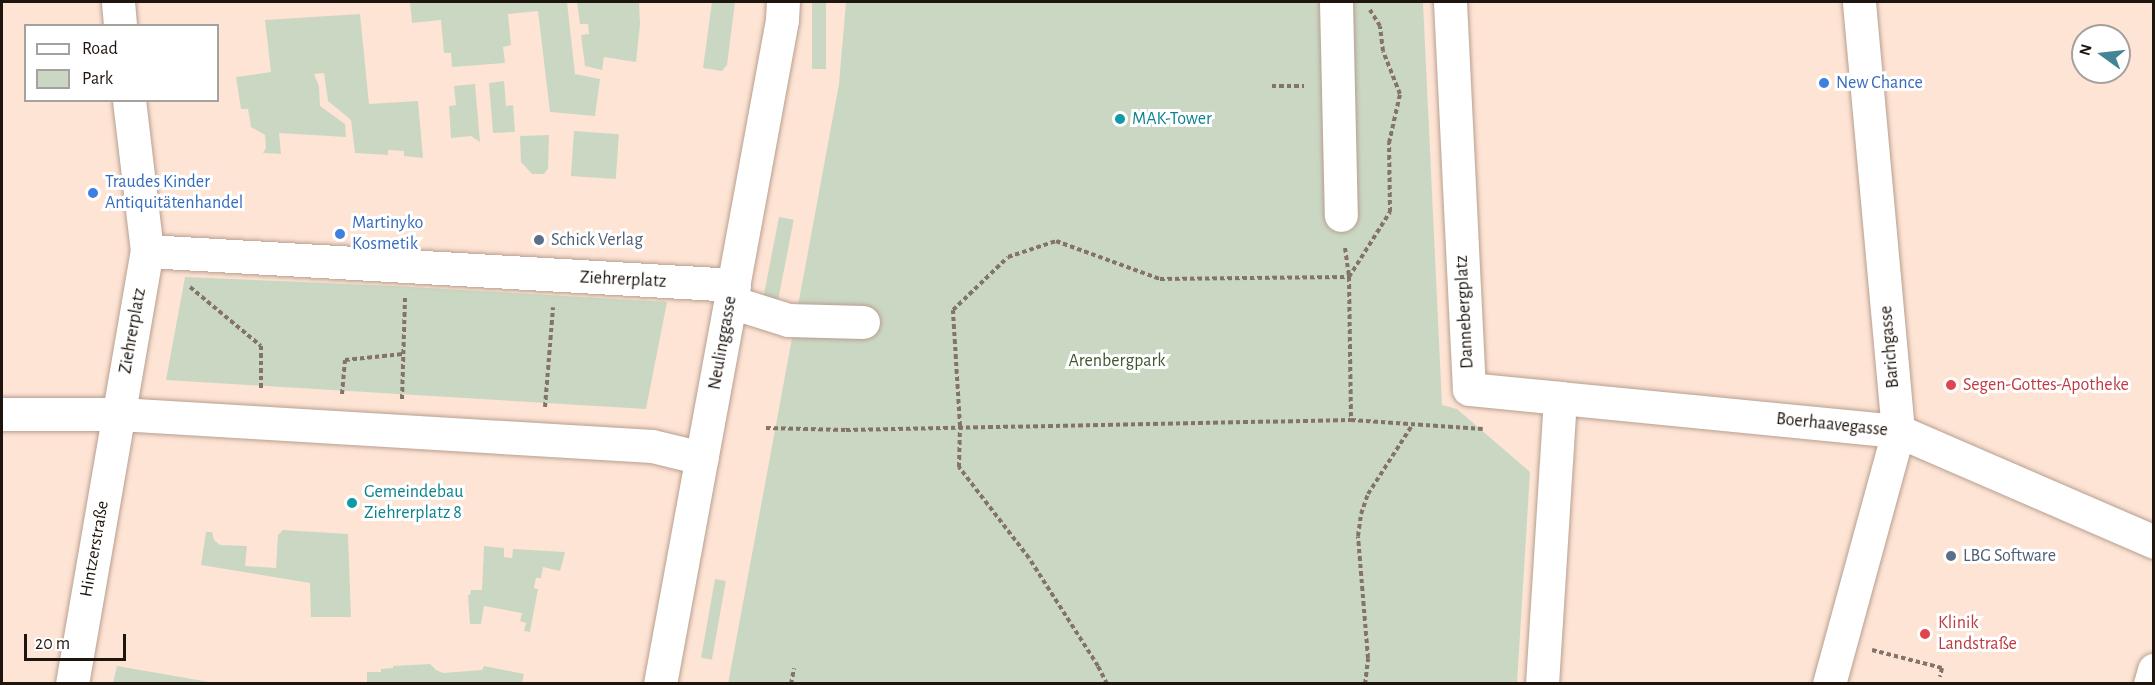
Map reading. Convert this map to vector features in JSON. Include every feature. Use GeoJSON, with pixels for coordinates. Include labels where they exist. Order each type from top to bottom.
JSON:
{"type":"FeatureCollection","features":[{"type":"Feature","properties":{"kind":"street"},"geometry":{"type":"LineString","coordinates":[[118,2],[120,24]]}},
{"type":"Feature","properties":{"kind":"street","name":"Neulinggasse"},"geometry":{"type":"LineString","coordinates":[[660,684],[782,20],[783,2]]}},
{"type":"Feature","properties":{"kind":"street","name":"Dannebergplatz"},"geometry":{"type":"LineString","coordinates":[[1450,2],[1469,389],[1560,398]]}},
{"type":"Feature","properties":{"kind":"street","name":"Barichgasse"},"geometry":{"type":"LineString","coordinates":[[1829,684],[1898,431],[1859,2]]}},
{"type":"Feature","properties":{"kind":"street"},"geometry":{"type":"LineString","coordinates":[[1341,215],[1347,3]]}},
{"type":"Feature","properties":{"kind":"street"},"geometry":{"type":"LineString","coordinates":[[129,102],[147,251]]}},
{"type":"Feature","properties":{"kind":"street","name":"Ziehrerplatz"},"geometry":{"type":"LineString","coordinates":[[119,414],[147,251],[406,265],[732,293],[788,320],[862,322]]}},
{"type":"Feature","properties":{"kind":"street"},"geometry":{"type":"LineString","coordinates":[[1542,684],[1560,398]]}},
{"type":"Feature","properties":{"kind":"street","name":"Boerhaavegasse"},"geometry":{"type":"LineString","coordinates":[[1560,398],[1898,431],[2154,542]]}},
{"type":"Feature","properties":{"kind":"street"},"geometry":{"type":"LineString","coordinates":[[2,414],[119,414],[652,446],[702,458]]}},
{"type":"Feature","properties":{"kind":"street","name":"Hintzerstraße"},"geometry":{"type":"LineString","coordinates":[[72,684],[119,414]]}},
{"type":"Feature","properties":{"kind":"street"},"geometry":{"type":"LineString","coordinates":[[2150,684],[2154,670]]}},
{"type":"Feature","properties":{"kind":"path"},"geometry":{"type":"LineString","coordinates":[[1347,3],[1369,10],[1380,26],[1383,51],[1400,94],[1389,142],[1390,212],[1349,277]]}},
{"type":"Feature","properties":{"kind":"path"},"geometry":{"type":"LineString","coordinates":[[1341,215],[1349,277],[1351,420]]}},
{"type":"Feature","properties":{"kind":"path"},"geometry":{"type":"LineString","coordinates":[[1107,684],[1098,666],[1029,558],[959,467],[960,426],[953,310],[1008,257],[1056,241],[1160,279],[1349,277]]}},
{"type":"Feature","properties":{"kind":"path"},"geometry":{"type":"LineString","coordinates":[[402,400],[406,265]]}},
{"type":"Feature","properties":{"kind":"path"},"geometry":{"type":"LineString","coordinates":[[545,408],[555,276]]}},
{"type":"Feature","properties":{"kind":"path"},"geometry":{"type":"LineString","coordinates":[[188,285],[261,346],[261,391]]}},
{"type":"Feature","properties":{"kind":"path"},"geometry":{"type":"LineString","coordinates":[[342,396],[345,360],[403,354]]}},
{"type":"Feature","properties":{"kind":"path"},"geometry":{"type":"LineString","coordinates":[[766,428],[846,430],[1351,420],[1483,429]]}},
{"type":"Feature","properties":{"kind":"path"},"geometry":{"type":"LineString","coordinates":[[1365,684],[1368,658],[1358,536],[1361,514],[1368,494],[1413,424]]}},
{"type":"Feature","properties":{"kind":"path"},"geometry":{"type":"LineString","coordinates":[[1870,650],[1942,668],[1940,677]]}},
{"type":"Feature","properties":{"kind":"path"},"geometry":{"type":"LineString","coordinates":[[791,684],[794,668]]}},
{"type":"Feature","properties":{"kind":"green space"},"geometry":{"type":"Polygon","coordinates":[[[410,2],[567,2],[575,74],[600,79],[595,116],[550,112],[538,11],[508,14],[511,45],[503,47],[505,63],[452,67],[451,53],[444,53],[441,20],[412,23],[410,2]]]}},
{"type":"Feature","properties":{"kind":"green space"},"geometry":{"type":"Polygon","coordinates":[[[577,2],[639,2],[640,24],[636,62],[604,57],[602,70],[585,66],[581,35],[589,34],[588,24],[580,24],[577,2]]]}},
{"type":"Feature","properties":{"kind":"green space"},"geometry":{"type":"Polygon","coordinates":[[[712,2],[735,2],[727,65],[722,71],[703,68],[712,2]]]}},
{"type":"Feature","properties":{"kind":"green space"},"geometry":{"type":"Polygon","coordinates":[[[812,2],[826,2],[826,69],[812,69],[812,2]]]}},
{"type":"Feature","properties":{"kind":"green space","name":"Arenbergpark"},"geometry":{"type":"Polygon","coordinates":[[[846,2],[1423,2],[1442,405],[1457,409],[1530,472],[1517,683],[728,684],[839,84],[846,2]]]}},
{"type":"Feature","properties":{"kind":"green space"},"geometry":{"type":"Polygon","coordinates":[[[360,14],[369,104],[418,101],[423,158],[404,156],[404,151],[388,150],[388,155],[355,153],[351,120],[328,101],[324,73],[314,74],[319,86],[320,106],[345,124],[346,137],[279,133],[281,154],[263,153],[266,148],[265,135],[251,127],[248,109],[241,109],[236,77],[271,72],[265,20],[360,14]]]}},
{"type":"Feature","properties":{"kind":"green space"},"geometry":{"type":"Polygon","coordinates":[[[504,81],[506,106],[513,105],[515,132],[493,133],[489,83],[504,81]]]}},
{"type":"Feature","properties":{"kind":"green space"},"geometry":{"type":"Polygon","coordinates":[[[475,84],[480,142],[471,136],[451,138],[449,106],[456,105],[454,86],[475,84]]]}},
{"type":"Feature","properties":{"kind":"green space"},"geometry":{"type":"Polygon","coordinates":[[[574,131],[619,134],[616,179],[571,176],[574,131]]]}},
{"type":"Feature","properties":{"kind":"green space"},"geometry":{"type":"Polygon","coordinates":[[[549,135],[548,169],[544,174],[532,174],[521,162],[520,136],[549,135]]]}},
{"type":"Feature","properties":{"kind":"green space"},"geometry":{"type":"Polygon","coordinates":[[[779,217],[794,220],[778,302],[763,299],[779,217]]]}},
{"type":"Feature","properties":{"kind":"green space"},"geometry":{"type":"Polygon","coordinates":[[[185,277],[667,302],[646,409],[166,380],[185,277]]]}},
{"type":"Feature","properties":{"kind":"green space"},"geometry":{"type":"Polygon","coordinates":[[[283,530],[348,534],[351,617],[311,617],[310,583],[201,565],[206,532],[212,532],[214,540],[220,545],[247,546],[245,566],[276,568],[278,535],[283,530]]]}},
{"type":"Feature","properties":{"kind":"green space"},"geometry":{"type":"Polygon","coordinates":[[[484,546],[504,548],[504,557],[512,558],[513,549],[565,552],[560,571],[543,567],[541,578],[536,578],[534,588],[538,589],[530,632],[524,631],[526,623],[520,621],[522,613],[484,606],[481,624],[470,624],[468,595],[471,590],[482,590],[484,546]]]}},
{"type":"Feature","properties":{"kind":"green space"},"geometry":{"type":"Polygon","coordinates":[[[715,579],[726,581],[712,660],[701,658],[715,579]]]}},
{"type":"Feature","properties":{"kind":"green space"},"geometry":{"type":"Polygon","coordinates":[[[430,664],[443,673],[482,670],[484,666],[524,674],[522,683],[367,683],[367,672],[381,672],[381,669],[393,668],[393,666],[430,664]]]}},
{"type":"Feature","properties":{"kind":"green space"},"geometry":{"type":"Polygon","coordinates":[[[117,666],[215,683],[113,683],[117,666]]]}},
{"type":"Feature","properties":{"kind":"place","name":"New Chance"},"geometry":{"type":"Point","coordinates":[1824,83]}},
{"type":"Feature","properties":{"kind":"place","name":"MAK-Tower"},"geometry":{"type":"Point","coordinates":[1120,119]}},
{"type":"Feature","properties":{"kind":"place","name":"Traudes Kinder Antiquitätenhandel"},"geometry":{"type":"Point","coordinates":[93,193]}},
{"type":"Feature","properties":{"kind":"place","name":"Martinyko Kosmetik"},"geometry":{"type":"Point","coordinates":[340,234]}},
{"type":"Feature","properties":{"kind":"place","name":"Schick Verlag"},"geometry":{"type":"Point","coordinates":[539,240]}},
{"type":"Feature","properties":{"kind":"place","name":"Segen-Gottes-Apotheke"},"geometry":{"type":"Point","coordinates":[1951,385]}},
{"type":"Feature","properties":{"kind":"place","name":"Gemeindebau Ziehrerplatz 8"},"geometry":{"type":"Point","coordinates":[352,503]}},
{"type":"Feature","properties":{"kind":"place","name":"LBG Software"},"geometry":{"type":"Point","coordinates":[1951,556]}},
{"type":"Feature","properties":{"kind":"place","name":"Klinik Landstraße"},"geometry":{"type":"Point","coordinates":[1925,634]}}]}
